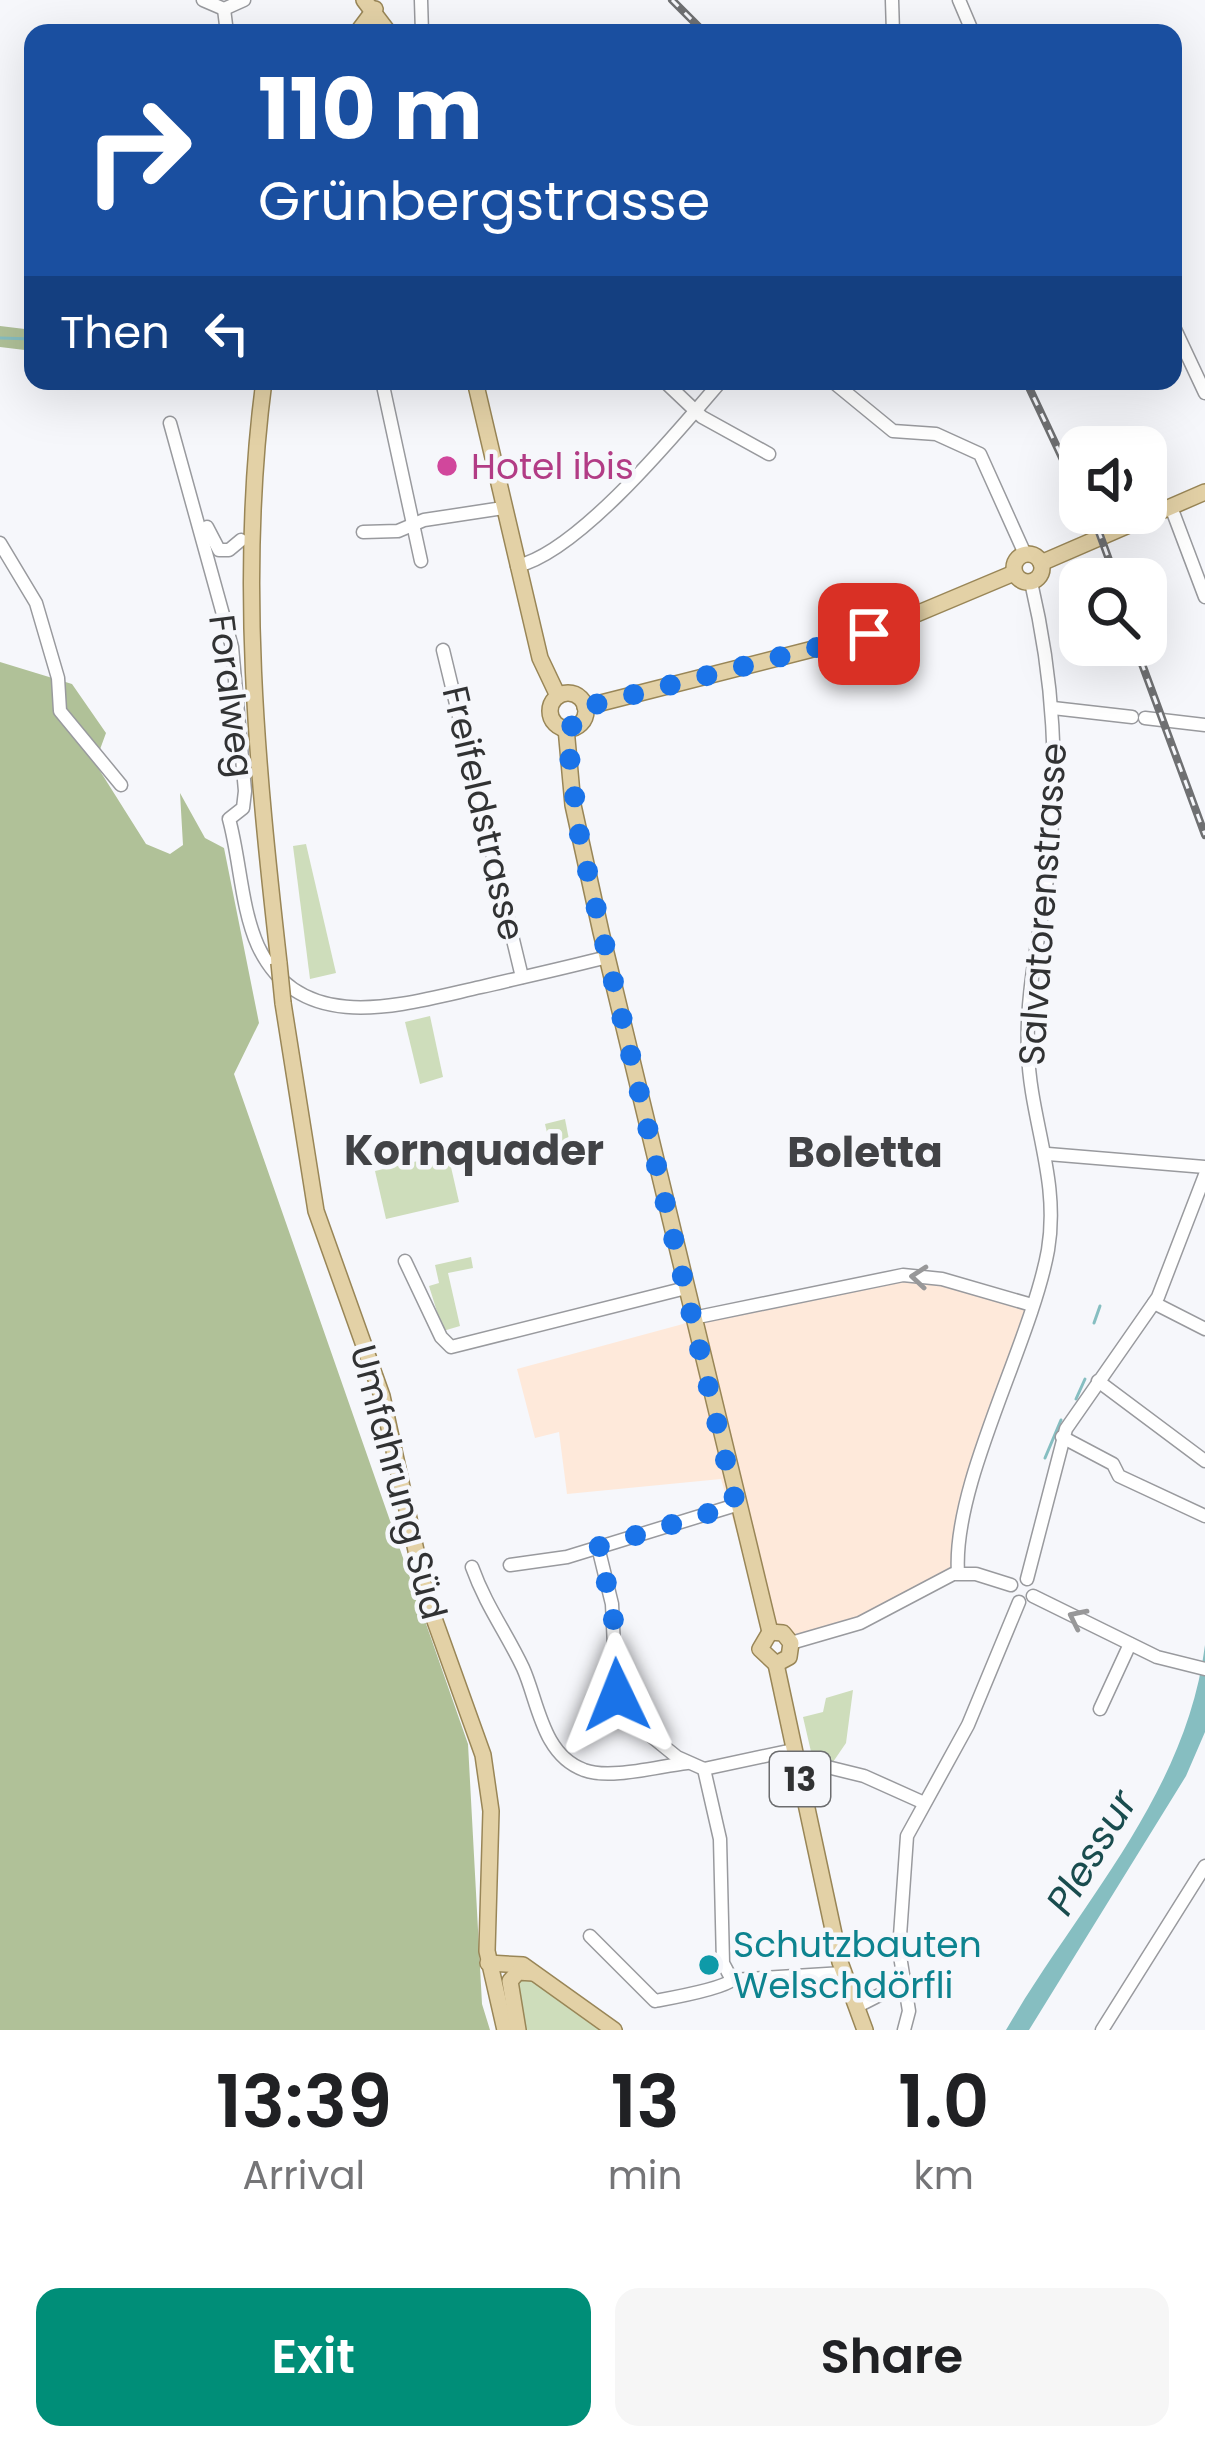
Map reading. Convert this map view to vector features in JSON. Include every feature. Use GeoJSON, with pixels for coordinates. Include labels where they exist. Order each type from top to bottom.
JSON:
{"type":"FeatureCollection","features":[{"type":"Feature","properties":{"kind":"main road","name":"Umfahrung Süd"},"geometry":{"type":"LineString","coordinates":[[263,390],[250,527],[248,626],[283,1003],[316,1211],[382,1396],[426,1596],[483,1755],[491,1811],[488,1963],[505,2030]]}},
{"type":"Feature","properties":{"kind":"main road"},"geometry":{"type":"LineString","coordinates":[[477,390],[540,658],[558,696]]}},
{"type":"Feature","properties":{"kind":"main road"},"geometry":{"type":"LineString","coordinates":[[1014,573],[1016,560],[1025,554],[1041,562],[1205,492]]}},
{"type":"Feature","properties":{"kind":"main road"},"geometry":{"type":"LineString","coordinates":[[1014,573],[1031,582],[1040,575],[1041,562]]}},
{"type":"Feature","properties":{"kind":"main road"},"geometry":{"type":"LineString","coordinates":[[585,707],[853,639],[1014,573]]}},
{"type":"Feature","properties":{"kind":"main road"},"geometry":{"type":"LineString","coordinates":[[566,728],[551,718],[550,705],[558,696],[572,694],[585,707]]}},
{"type":"Feature","properties":{"kind":"main road"},"geometry":{"type":"LineString","coordinates":[[566,728],[580,723],[585,707]]}},
{"type":"Feature","properties":{"kind":"main road"},"geometry":{"type":"LineString","coordinates":[[566,728],[573,806],[607,957],[770,1632],[760,1649],[776,1664],[789,1657],[791,1643],[783,1633],[770,1632]]}},
{"type":"Feature","properties":{"kind":"main road","name":"13"},"geometry":{"type":"LineString","coordinates":[[776,1664],[843,1973],[865,2030]]}},
{"type":"Feature","properties":{"kind":"main road"},"geometry":{"type":"LineString","coordinates":[[488,1963],[518,1963],[614,2030]]}},
{"type":"Feature","properties":{"kind":"main road"},"geometry":{"type":"LineString","coordinates":[[518,2030],[510,1982],[516,1973],[532,1973]]}},
{"type":"Feature","properties":{"kind":"street"},"geometry":{"type":"LineString","coordinates":[[203,0],[224,9],[244,0]]}},
{"type":"Feature","properties":{"kind":"street"},"geometry":{"type":"LineString","coordinates":[[224,9],[226,24]]}},
{"type":"Feature","properties":{"kind":"street"},"geometry":{"type":"LineString","coordinates":[[1182,344],[1205,393]]}},
{"type":"Feature","properties":{"kind":"street"},"geometry":{"type":"LineString","coordinates":[[384,390],[421,561]]}},
{"type":"Feature","properties":{"kind":"street"},"geometry":{"type":"LineString","coordinates":[[674,390],[695,410],[769,454]]}},
{"type":"Feature","properties":{"kind":"street"},"geometry":{"type":"LineString","coordinates":[[517,566],[546,556],[573,536],[713,390]]}},
{"type":"Feature","properties":{"kind":"street"},"geometry":{"type":"LineString","coordinates":[[843,390],[893,431],[936,434],[976,451],[1025,554]]}},
{"type":"Feature","properties":{"kind":"street","name":"Foralweg"},"geometry":{"type":"LineString","coordinates":[[170,423],[199,519],[236,676],[245,798],[238,816],[229,819],[256,943],[269,964],[306,997],[341,1008],[400,1005],[607,957]]}},
{"type":"Feature","properties":{"kind":"street"},"geometry":{"type":"LineString","coordinates":[[1171,506],[1205,597]]}},
{"type":"Feature","properties":{"kind":"street"},"geometry":{"type":"LineString","coordinates":[[363,532],[398,531],[503,508]]}},
{"type":"Feature","properties":{"kind":"street"},"geometry":{"type":"LineString","coordinates":[[199,519],[219,550],[229,550],[241,540]]}},
{"type":"Feature","properties":{"kind":"street"},"geometry":{"type":"LineString","coordinates":[[0,543],[36,603],[53,656],[60,711],[121,785]]}},
{"type":"Feature","properties":{"kind":"street","name":"Salvatorenstrasse"},"geometry":{"type":"LineString","coordinates":[[958,1573],[964,1518],[1033,1305],[1051,1226],[1048,1154],[1030,1075],[1028,1028],[1052,828],[1053,708],[1048,651],[1031,582]]}},
{"type":"Feature","properties":{"kind":"street","name":"Freifeldstrasse"},"geometry":{"type":"LineString","coordinates":[[443,650],[522,977]]}},
{"type":"Feature","properties":{"kind":"street"},"geometry":{"type":"LineString","coordinates":[[1053,708],[1205,725]]}},
{"type":"Feature","properties":{"kind":"street"},"geometry":{"type":"LineString","coordinates":[[904,2030],[909,2011],[903,1983],[902,1864],[922,1802],[962,1736],[1026,1599],[1062,1437],[1154,1303],[1205,1171],[1048,1154]]}},
{"type":"Feature","properties":{"kind":"street"},"geometry":{"type":"LineString","coordinates":[[405,1261],[441,1337],[451,1347],[686,1288]]}},
{"type":"Feature","properties":{"kind":"street"},"geometry":{"type":"LineString","coordinates":[[693,1318],[903,1275],[942,1279],[1033,1305]]}},
{"type":"Feature","properties":{"kind":"street"},"geometry":{"type":"LineString","coordinates":[[1154,1303],[1205,1329]]}},
{"type":"Feature","properties":{"kind":"street"},"geometry":{"type":"LineString","coordinates":[[1098,1381],[1205,1460]]}},
{"type":"Feature","properties":{"kind":"street"},"geometry":{"type":"LineString","coordinates":[[1062,1437],[1113,1464],[1119,1476],[1205,1516]]}},
{"type":"Feature","properties":{"kind":"street"},"geometry":{"type":"LineString","coordinates":[[510,1565],[598,1547],[736,1505]]}},
{"type":"Feature","properties":{"kind":"street"},"geometry":{"type":"LineString","coordinates":[[598,1547],[612,1604],[619,1702],[633,1722],[687,1763],[704,1768],[794,1755],[864,1776],[922,1802]]}},
{"type":"Feature","properties":{"kind":"street"},"geometry":{"type":"LineString","coordinates":[[472,1567],[488,1612],[523,1668],[542,1727],[572,1762],[592,1772],[687,1763]]}},
{"type":"Feature","properties":{"kind":"street"},"geometry":{"type":"LineString","coordinates":[[791,1643],[860,1623],[958,1573],[1011,1585],[1026,1599],[1167,1661],[1203,1668]]}},
{"type":"Feature","properties":{"kind":"street"},"geometry":{"type":"LineString","coordinates":[[1011,1585],[1027,1579]]}},
{"type":"Feature","properties":{"kind":"street"},"geometry":{"type":"LineString","coordinates":[[1100,1709],[1130,1643]]}},
{"type":"Feature","properties":{"kind":"street"},"geometry":{"type":"LineString","coordinates":[[704,1768],[720,1838],[722,1955],[732,1980]]}},
{"type":"Feature","properties":{"kind":"street"},"geometry":{"type":"LineString","coordinates":[[1102,2030],[1205,1866]]}},
{"type":"Feature","properties":{"kind":"street"},"geometry":{"type":"LineString","coordinates":[[590,1936],[652,2001],[720,1988],[732,1980],[843,1973]]}},
{"type":"Feature","properties":{"kind":"street"},"geometry":{"type":"LineString","coordinates":[[856,2007],[903,1983]]}},
{"type":"Feature","properties":{"kind":"shaded area"},"geometry":{"type":"Polygon","coordinates":[[[886,1276],[922,1279],[1029,1307],[959,1530],[955,1569],[860,1620],[769,1643],[721,1479],[567,1494],[559,1432],[535,1438],[517,1369],[683,1324],[705,1310],[886,1276]]]}},
{"type":"Feature","properties":{"kind":"green space"},"geometry":{"type":"Polygon","coordinates":[[[0,326],[24,329],[24,350],[0,347],[0,326]]]}},
{"type":"Feature","properties":{"kind":"green space"},"geometry":{"type":"Polygon","coordinates":[[[0,662],[72,684],[106,733],[95,763],[146,844],[170,854],[183,845],[180,793],[205,838],[224,848],[259,1023],[234,1074],[468,1744],[482,2004],[490,2030],[0,2030],[0,662]]]}},
{"type":"Feature","properties":{"kind":"green space"},"geometry":{"type":"Polygon","coordinates":[[[306,844],[336,973],[310,979],[293,846],[306,844]]]}},
{"type":"Feature","properties":{"kind":"green space"},"geometry":{"type":"Polygon","coordinates":[[[430,1016],[443,1077],[420,1084],[405,1022],[430,1016]]]}},
{"type":"Feature","properties":{"kind":"green space"},"geometry":{"type":"Polygon","coordinates":[[[565,1119],[571,1150],[552,1154],[545,1124],[565,1119]]]}},
{"type":"Feature","properties":{"kind":"green space"},"geometry":{"type":"Polygon","coordinates":[[[448,1154],[459,1202],[386,1219],[375,1171],[448,1154]]]}},
{"type":"Feature","properties":{"kind":"green space"},"geometry":{"type":"Polygon","coordinates":[[[471,1257],[473,1268],[448,1273],[460,1326],[443,1331],[429,1286],[439,1283],[435,1265],[471,1257]]]}},
{"type":"Feature","properties":{"kind":"green space"},"geometry":{"type":"Polygon","coordinates":[[[853,1690],[846,1743],[833,1762],[812,1756],[803,1717],[823,1712],[826,1698],[853,1690]]]}},
{"type":"Feature","properties":{"kind":"green space"},"geometry":{"type":"Polygon","coordinates":[[[522,1971],[614,2030],[526,2030],[513,1975],[522,1971]]]}},
{"type":"Feature","properties":{"kind":"water"},"geometry":{"type":"Polygon","coordinates":[[[1205,1645],[1205,1732],[1186,1776],[1029,2030],[1006,2030],[1153,1800],[1194,1699],[1205,1645]]]}},
{"type":"Feature","properties":{"kind":"waterway"},"geometry":{"type":"LineString","coordinates":[[0,338],[24,339]]}},
{"type":"Feature","properties":{"kind":"waterway"},"geometry":{"type":"LineString","coordinates":[[1094,1323],[1100,1306]]}},
{"type":"Feature","properties":{"kind":"waterway"},"geometry":{"type":"LineString","coordinates":[[1076,1399],[1085,1379]]}},
{"type":"Feature","properties":{"kind":"waterway"},"geometry":{"type":"LineString","coordinates":[[1045,1458],[1061,1420]]}},
{"type":"Feature","properties":{"kind":"railway"},"geometry":{"type":"LineString","coordinates":[[672,0],[696,24]]}},
{"type":"Feature","properties":{"kind":"railway"},"geometry":{"type":"LineString","coordinates":[[1030,390],[1059,451]]}},
{"type":"Feature","properties":{"kind":"railway"},"geometry":{"type":"LineString","coordinates":[[1100,534],[1108,558]]}},
{"type":"Feature","properties":{"kind":"railway"},"geometry":{"type":"LineString","coordinates":[[1143,666],[1205,835]]}},
{"type":"Feature","properties":{"kind":"place","name":"Hotel ibis"},"geometry":{"type":"Point","coordinates":[447,466]}},
{"type":"Feature","properties":{"kind":"place","name":"Schutzbauten Welschdörfli"},"geometry":{"type":"Point","coordinates":[709,1965]}},
{"type":"Feature","properties":{"kind":"district","name":"Kornquader"},"geometry":{"type":"Point","coordinates":[474,1150]}},
{"type":"Feature","properties":{"kind":"district","name":"Boletta"},"geometry":{"type":"Point","coordinates":[865,1152]}},
{"type":"Feature","properties":{"kind":"route"},"geometry":{"type":"LineString","coordinates":[[617,1695],[613,1611],[598,1547],[736,1505],[580,839],[566,728],[580,723],[585,707],[869,634]]}},
{"type":"Feature","properties":{"kind":"water label","name":"Plessur"},"geometry":{"type":"Point","coordinates":[1091,1852]}}]}
